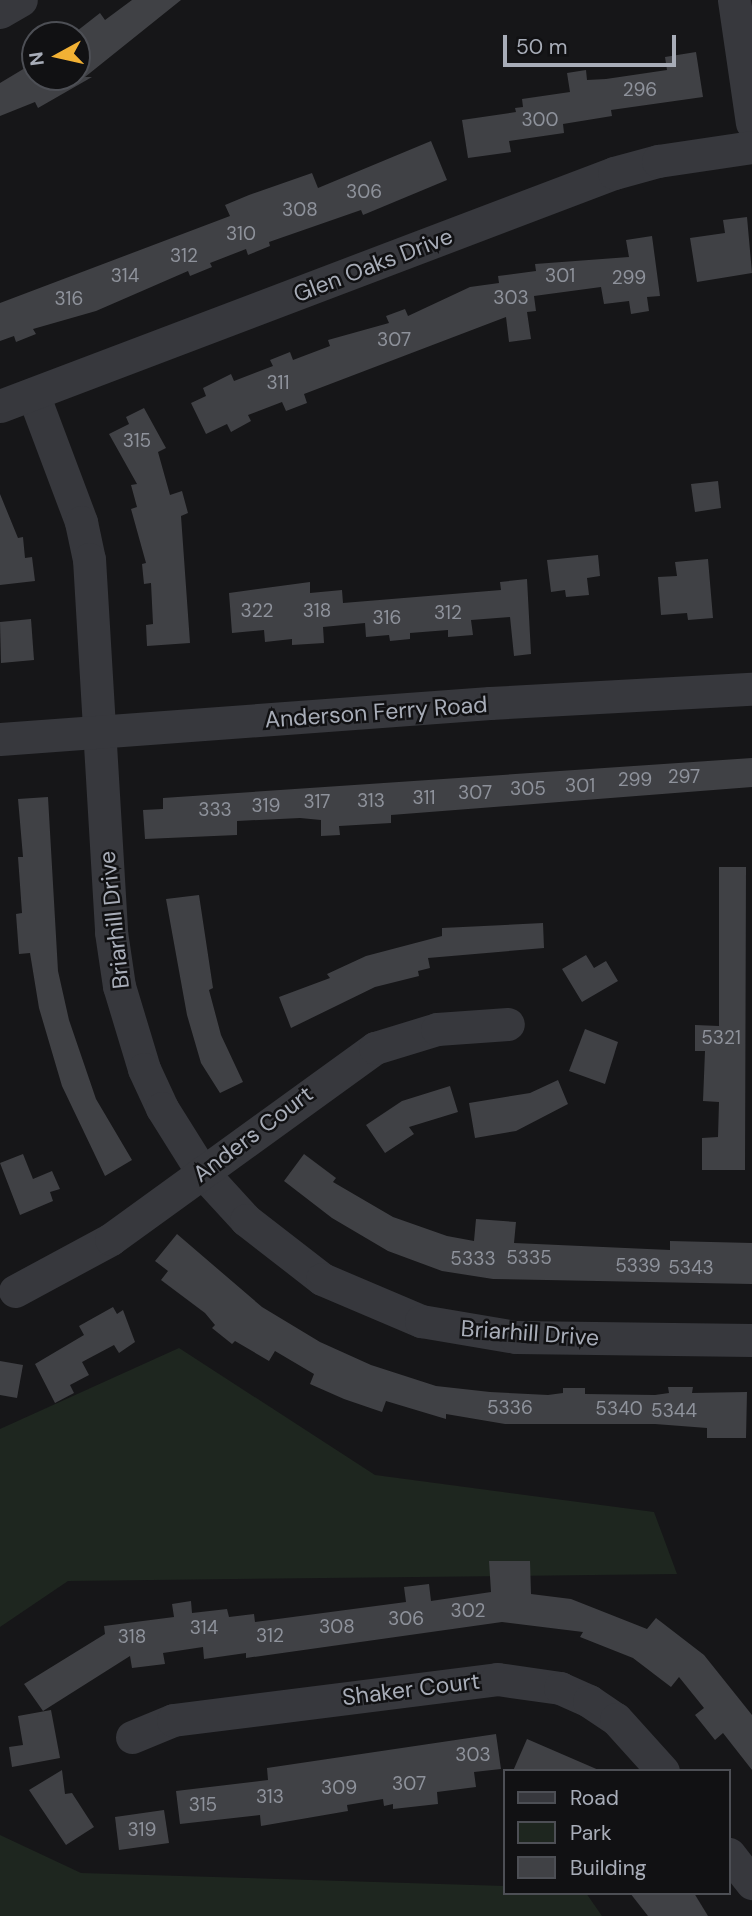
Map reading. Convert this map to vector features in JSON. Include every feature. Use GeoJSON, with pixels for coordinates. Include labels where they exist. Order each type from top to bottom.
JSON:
{"type":"FeatureCollection","features":[{"type":"Feature","properties":{"kind":"street"},"geometry":{"type":"LineString","coordinates":[[0,12],[21,0]]}},
{"type":"Feature","properties":{"kind":"street"},"geometry":{"type":"LineString","coordinates":[[734,0],[752,123]]}},
{"type":"Feature","properties":{"kind":"street","name":"Glen Oaks Drive"},"geometry":{"type":"LineString","coordinates":[[0,406],[614,173],[658,161],[752,147]]}},
{"type":"Feature","properties":{"kind":"street","name":"Briarhill Drive"},"geometry":{"type":"LineString","coordinates":[[33,394],[81,522],[89,559],[111,932],[119,986],[144,1069],[162,1108],[202,1172],[246,1220],[322,1279],[421,1321],[516,1336],[752,1340]]}},
{"type":"Feature","properties":{"kind":"street","name":"Anderson Ferry Road"},"geometry":{"type":"LineString","coordinates":[[0,739],[100,734],[490,703],[752,690]]}},
{"type":"Feature","properties":{"kind":"street","name":"Anders Court"},"geometry":{"type":"LineString","coordinates":[[15,1291],[111,1239],[375,1048],[437,1029],[508,1024]]}},
{"type":"Feature","properties":{"kind":"street","name":"Shaker Court"},"geometry":{"type":"LineString","coordinates":[[132,1737],[173,1720],[497,1679],[539,1683],[589,1701],[639,1741],[661,1769]]}},
{"type":"Feature","properties":{"kind":"street"},"geometry":{"type":"LineString","coordinates":[[731,1857],[752,1883]]}},
{"type":"Feature","properties":{"kind":"green space"},"geometry":{"type":"Polygon","coordinates":[[[179,1348],[375,1475],[654,1512],[677,1574],[68,1581],[0,1627],[0,1429],[179,1348]]]}},
{"type":"Feature","properties":{"kind":"green space"},"geometry":{"type":"Polygon","coordinates":[[[0,1835],[81,1873],[504,1886],[504,1895],[587,1895],[602,1916],[0,1916],[0,1835]]]}},
{"type":"Feature","properties":{"kind":"building"},"geometry":{"type":"Polygon","coordinates":[[[132,0],[181,0],[91,72],[90,21],[100,13],[105,20],[132,0]]]}},
{"type":"Feature","properties":{"kind":"building"},"geometry":{"type":"Polygon","coordinates":[[[696,52],[703,97],[611,110],[612,116],[563,124],[564,133],[509,141],[511,152],[468,158],[462,120],[516,112],[515,108],[523,107],[522,99],[570,92],[567,73],[586,70],[587,80],[667,70],[665,57],[696,52]]]}},
{"type":"Feature","properties":{"kind":"building"},"geometry":{"type":"Polygon","coordinates":[[[21,70],[21,91],[68,91],[38,108],[35,102],[0,116],[0,83],[21,70]]]}},
{"type":"Feature","properties":{"kind":"building"},"geometry":{"type":"Polygon","coordinates":[[[431,141],[447,180],[363,215],[361,210],[269,242],[270,246],[248,255],[246,249],[210,263],[212,267],[190,276],[188,271],[96,311],[33,329],[36,334],[16,342],[14,336],[0,341],[0,303],[230,216],[225,205],[249,195],[312,173],[318,188],[431,141]]]}},
{"type":"Feature","properties":{"kind":"building"},"geometry":{"type":"Polygon","coordinates":[[[747,217],[752,273],[697,282],[690,238],[725,233],[723,220],[747,217]]]}},
{"type":"Feature","properties":{"kind":"building"},"geometry":{"type":"Polygon","coordinates":[[[652,236],[660,296],[647,297],[649,311],[631,314],[629,301],[604,304],[601,287],[534,296],[536,311],[527,312],[531,339],[509,342],[506,317],[304,394],[307,403],[286,411],[282,402],[248,415],[251,421],[231,432],[227,424],[206,434],[191,403],[206,396],[203,388],[231,374],[234,381],[273,366],[270,360],[290,352],[293,360],[330,346],[328,340],[389,323],[386,316],[405,309],[408,316],[470,287],[499,283],[498,276],[536,271],[535,264],[629,257],[626,240],[652,236]]]}},
{"type":"Feature","properties":{"kind":"building"},"geometry":{"type":"Polygon","coordinates":[[[144,408],[166,448],[158,452],[170,495],[182,491],[188,513],[181,516],[190,643],[147,646],[146,625],[153,624],[151,583],[144,584],[142,564],[146,563],[131,509],[137,507],[131,485],[137,484],[109,434],[129,424],[126,417],[144,408]]]}},
{"type":"Feature","properties":{"kind":"building"},"geometry":{"type":"Polygon","coordinates":[[[718,481],[721,508],[695,512],[691,484],[718,481]]]}},
{"type":"Feature","properties":{"kind":"building"},"geometry":{"type":"Polygon","coordinates":[[[0,494],[18,538],[23,537],[25,558],[32,557],[35,581],[0,585],[0,494]]]}},
{"type":"Feature","properties":{"kind":"building"},"geometry":{"type":"Polygon","coordinates":[[[598,555],[600,576],[587,578],[589,595],[566,597],[565,590],[551,592],[547,560],[598,555]]]}},
{"type":"Feature","properties":{"kind":"building"},"geometry":{"type":"Polygon","coordinates":[[[708,559],[713,618],[688,620],[687,613],[661,615],[658,577],[677,576],[675,562],[708,559]]]}},
{"type":"Feature","properties":{"kind":"building"},"geometry":{"type":"Polygon","coordinates":[[[527,579],[531,654],[514,656],[510,617],[471,620],[473,635],[448,637],[448,630],[410,633],[410,639],[390,641],[389,635],[366,637],[365,623],[323,627],[324,643],[292,645],[292,639],[265,642],[264,630],[232,633],[229,593],[310,582],[310,593],[342,590],[343,603],[501,590],[500,582],[527,579]]]}},
{"type":"Feature","properties":{"kind":"building"},"geometry":{"type":"Polygon","coordinates":[[[31,619],[34,660],[1,663],[0,622],[31,619]]]}},
{"type":"Feature","properties":{"kind":"building"},"geometry":{"type":"Polygon","coordinates":[[[752,758],[752,787],[391,815],[391,823],[339,826],[340,835],[321,836],[321,820],[300,818],[237,821],[237,835],[145,839],[143,810],[163,809],[163,798],[752,758]]]}},
{"type":"Feature","properties":{"kind":"building"},"geometry":{"type":"Polygon","coordinates":[[[48,797],[58,971],[69,1020],[96,1099],[132,1160],[105,1176],[62,1086],[39,1008],[30,953],[19,954],[16,914],[22,913],[18,857],[23,857],[18,799],[48,797]]]}},
{"type":"Feature","properties":{"kind":"building"},"geometry":{"type":"Polygon","coordinates":[[[719,867],[746,867],[745,1170],[702,1170],[702,1138],[718,1137],[719,1102],[703,1101],[705,1051],[695,1051],[695,1025],[719,1026],[719,867]]]}},
{"type":"Feature","properties":{"kind":"building"},"geometry":{"type":"Polygon","coordinates":[[[199,895],[213,988],[209,990],[221,1035],[243,1082],[220,1093],[201,1063],[187,1015],[166,899],[199,895]]]}},
{"type":"Feature","properties":{"kind":"building"},"geometry":{"type":"Polygon","coordinates":[[[543,923],[544,948],[428,958],[430,968],[418,971],[419,976],[375,987],[291,1028],[279,997],[330,978],[327,974],[366,956],[442,936],[442,928],[543,923]]]}},
{"type":"Feature","properties":{"kind":"building"},"geometry":{"type":"Polygon","coordinates":[[[586,955],[594,968],[606,961],[618,981],[582,1002],[562,969],[586,955]]]}},
{"type":"Feature","properties":{"kind":"building"},"geometry":{"type":"Polygon","coordinates":[[[585,1029],[618,1042],[605,1084],[569,1071],[585,1029]]]}},
{"type":"Feature","properties":{"kind":"building"},"geometry":{"type":"Polygon","coordinates":[[[558,1080],[568,1104],[516,1131],[475,1138],[469,1103],[530,1093],[558,1080]]]}},
{"type":"Feature","properties":{"kind":"building"},"geometry":{"type":"Polygon","coordinates":[[[450,1086],[458,1112],[409,1127],[414,1134],[385,1153],[366,1125],[402,1101],[450,1086]]]}},
{"type":"Feature","properties":{"kind":"building"},"geometry":{"type":"Polygon","coordinates":[[[23,1154],[33,1179],[52,1171],[60,1189],[50,1192],[53,1201],[20,1215],[0,1163],[23,1154]]]}},
{"type":"Feature","properties":{"kind":"building"},"geometry":{"type":"Polygon","coordinates":[[[304,1154],[336,1178],[333,1182],[393,1217],[447,1236],[474,1241],[476,1219],[516,1222],[514,1243],[670,1250],[670,1241],[752,1243],[752,1284],[493,1279],[442,1271],[388,1251],[332,1218],[284,1181],[304,1154]]]}},
{"type":"Feature","properties":{"kind":"building"},"geometry":{"type":"Polygon","coordinates":[[[177,1234],[262,1307],[320,1342],[371,1365],[436,1386],[490,1392],[548,1395],[563,1393],[563,1388],[585,1388],[585,1394],[655,1395],[669,1393],[668,1387],[693,1387],[692,1393],[747,1392],[746,1438],[707,1438],[707,1428],[655,1424],[505,1424],[446,1414],[446,1419],[386,1401],[382,1412],[344,1399],[310,1384],[314,1374],[275,1351],[269,1361],[235,1341],[232,1344],[212,1328],[215,1325],[205,1313],[161,1280],[168,1271],[155,1261],[177,1234]]]}},
{"type":"Feature","properties":{"kind":"building"},"geometry":{"type":"Polygon","coordinates":[[[113,1307],[117,1314],[123,1310],[135,1342],[119,1353],[114,1345],[82,1362],[89,1375],[70,1385],[74,1393],[55,1403],[35,1364],[84,1335],[79,1326],[113,1307]]]}},
{"type":"Feature","properties":{"kind":"building"},"geometry":{"type":"Polygon","coordinates":[[[0,1361],[23,1365],[17,1398],[0,1395],[0,1361]]]}},
{"type":"Feature","properties":{"kind":"building"},"geometry":{"type":"Polygon","coordinates":[[[489,1561],[530,1561],[531,1594],[571,1599],[647,1629],[656,1618],[704,1655],[752,1715],[752,1770],[723,1733],[715,1740],[695,1715],[704,1708],[679,1677],[671,1687],[633,1658],[580,1637],[583,1632],[502,1622],[246,1658],[246,1653],[204,1659],[203,1647],[163,1653],[165,1664],[132,1668],[130,1656],[43,1711],[24,1684],[105,1634],[104,1626],[174,1617],[172,1604],[191,1601],[192,1613],[227,1609],[229,1617],[254,1614],[255,1622],[406,1602],[404,1587],[429,1584],[431,1601],[491,1592],[489,1561]]]}},
{"type":"Feature","properties":{"kind":"building"},"geometry":{"type":"Polygon","coordinates":[[[51,1710],[60,1758],[12,1767],[9,1747],[23,1745],[18,1716],[51,1710]]]}},
{"type":"Feature","properties":{"kind":"building"},"geometry":{"type":"Polygon","coordinates":[[[496,1734],[501,1769],[474,1772],[476,1787],[437,1792],[438,1804],[393,1809],[393,1804],[384,1806],[383,1799],[347,1805],[348,1811],[261,1826],[260,1815],[180,1824],[176,1791],[268,1780],[267,1768],[496,1734]]]}},
{"type":"Feature","properties":{"kind":"building"},"geometry":{"type":"Polygon","coordinates":[[[527,1739],[596,1769],[514,1769],[527,1739]]]}},
{"type":"Feature","properties":{"kind":"building"},"geometry":{"type":"Polygon","coordinates":[[[62,1770],[65,1794],[72,1793],[94,1827],[66,1845],[29,1790],[62,1770]]]}},
{"type":"Feature","properties":{"kind":"building"},"geometry":{"type":"Polygon","coordinates":[[[164,1810],[169,1843],[119,1850],[115,1817],[164,1810]]]}},
{"type":"Feature","properties":{"kind":"building"},"geometry":{"type":"Polygon","coordinates":[[[632,1895],[695,1895],[708,1916],[648,1916],[632,1895]]]}}]}
